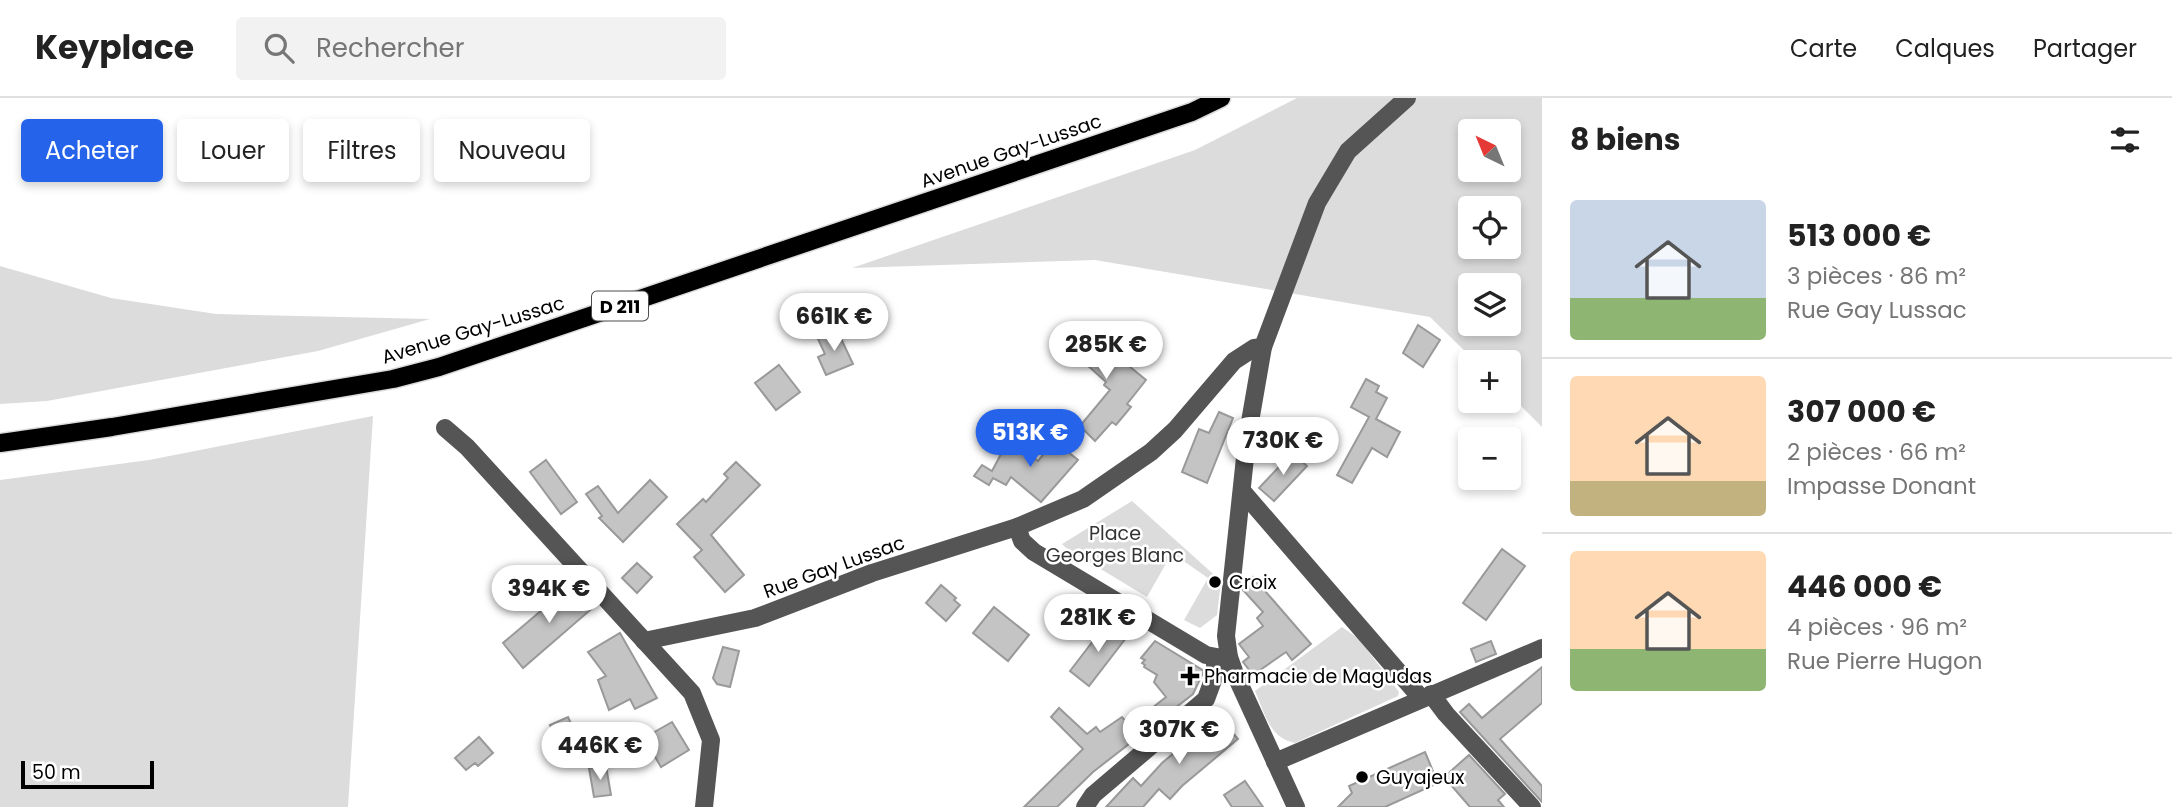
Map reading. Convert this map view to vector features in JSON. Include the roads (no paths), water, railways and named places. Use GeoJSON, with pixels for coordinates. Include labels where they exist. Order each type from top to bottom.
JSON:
{"type":"FeatureCollection","features":[{"type":"Feature","properties":{"kind":"main road","name":"Avenue Gay-Lussac"},"geometry":{"type":"LineString","coordinates":[[0,443],[112,427],[393,379],[439,367],[1192,112],[1221,98]]}},
{"type":"Feature","properties":{"kind":"street"},"geometry":{"type":"LineString","coordinates":[[1085,807],[1093,795],[1206,699],[1222,657],[1226,636],[1247,439],[1263,347],[1317,203],[1348,150],[1406,98]]}},
{"type":"Feature","properties":{"kind":"street","name":"Rue Gay Lussac"},"geometry":{"type":"LineString","coordinates":[[644,642],[755,618],[872,573],[1017,527],[1083,499],[1127,471],[1175,430],[1234,361],[1254,348],[1263,347]]}},
{"type":"Feature","properties":{"kind":"street"},"geometry":{"type":"LineString","coordinates":[[445,428],[467,447],[692,693],[711,740],[704,807]]}},
{"type":"Feature","properties":{"kind":"street"},"geometry":{"type":"LineString","coordinates":[[1242,491],[1426,696],[1532,807]]}},
{"type":"Feature","properties":{"kind":"street"},"geometry":{"type":"LineString","coordinates":[[1017,527],[1022,541],[1034,552],[1206,655],[1222,657]]}},
{"type":"Feature","properties":{"kind":"street"},"geometry":{"type":"LineString","coordinates":[[1275,762],[1542,648]]}},
{"type":"Feature","properties":{"kind":"street"},"geometry":{"type":"LineString","coordinates":[[1222,657],[1296,807]]}},
{"type":"Feature","properties":{"kind":"place","name":"Croix"},"geometry":{"type":"Point","coordinates":[1215,582]}},
{"type":"Feature","properties":{"kind":"place","name":"Pharmacie de Magudas"},"geometry":{"type":"Point","coordinates":[1190,676]}},
{"type":"Feature","properties":{"kind":"place","name":"Guyajeux"},"geometry":{"type":"Point","coordinates":[1362,777]}},
{"type":"Feature","properties":{"kind":"park label","name":"Place Georges Blanc"},"geometry":{"type":"Point","coordinates":[1115,544]}}]}
